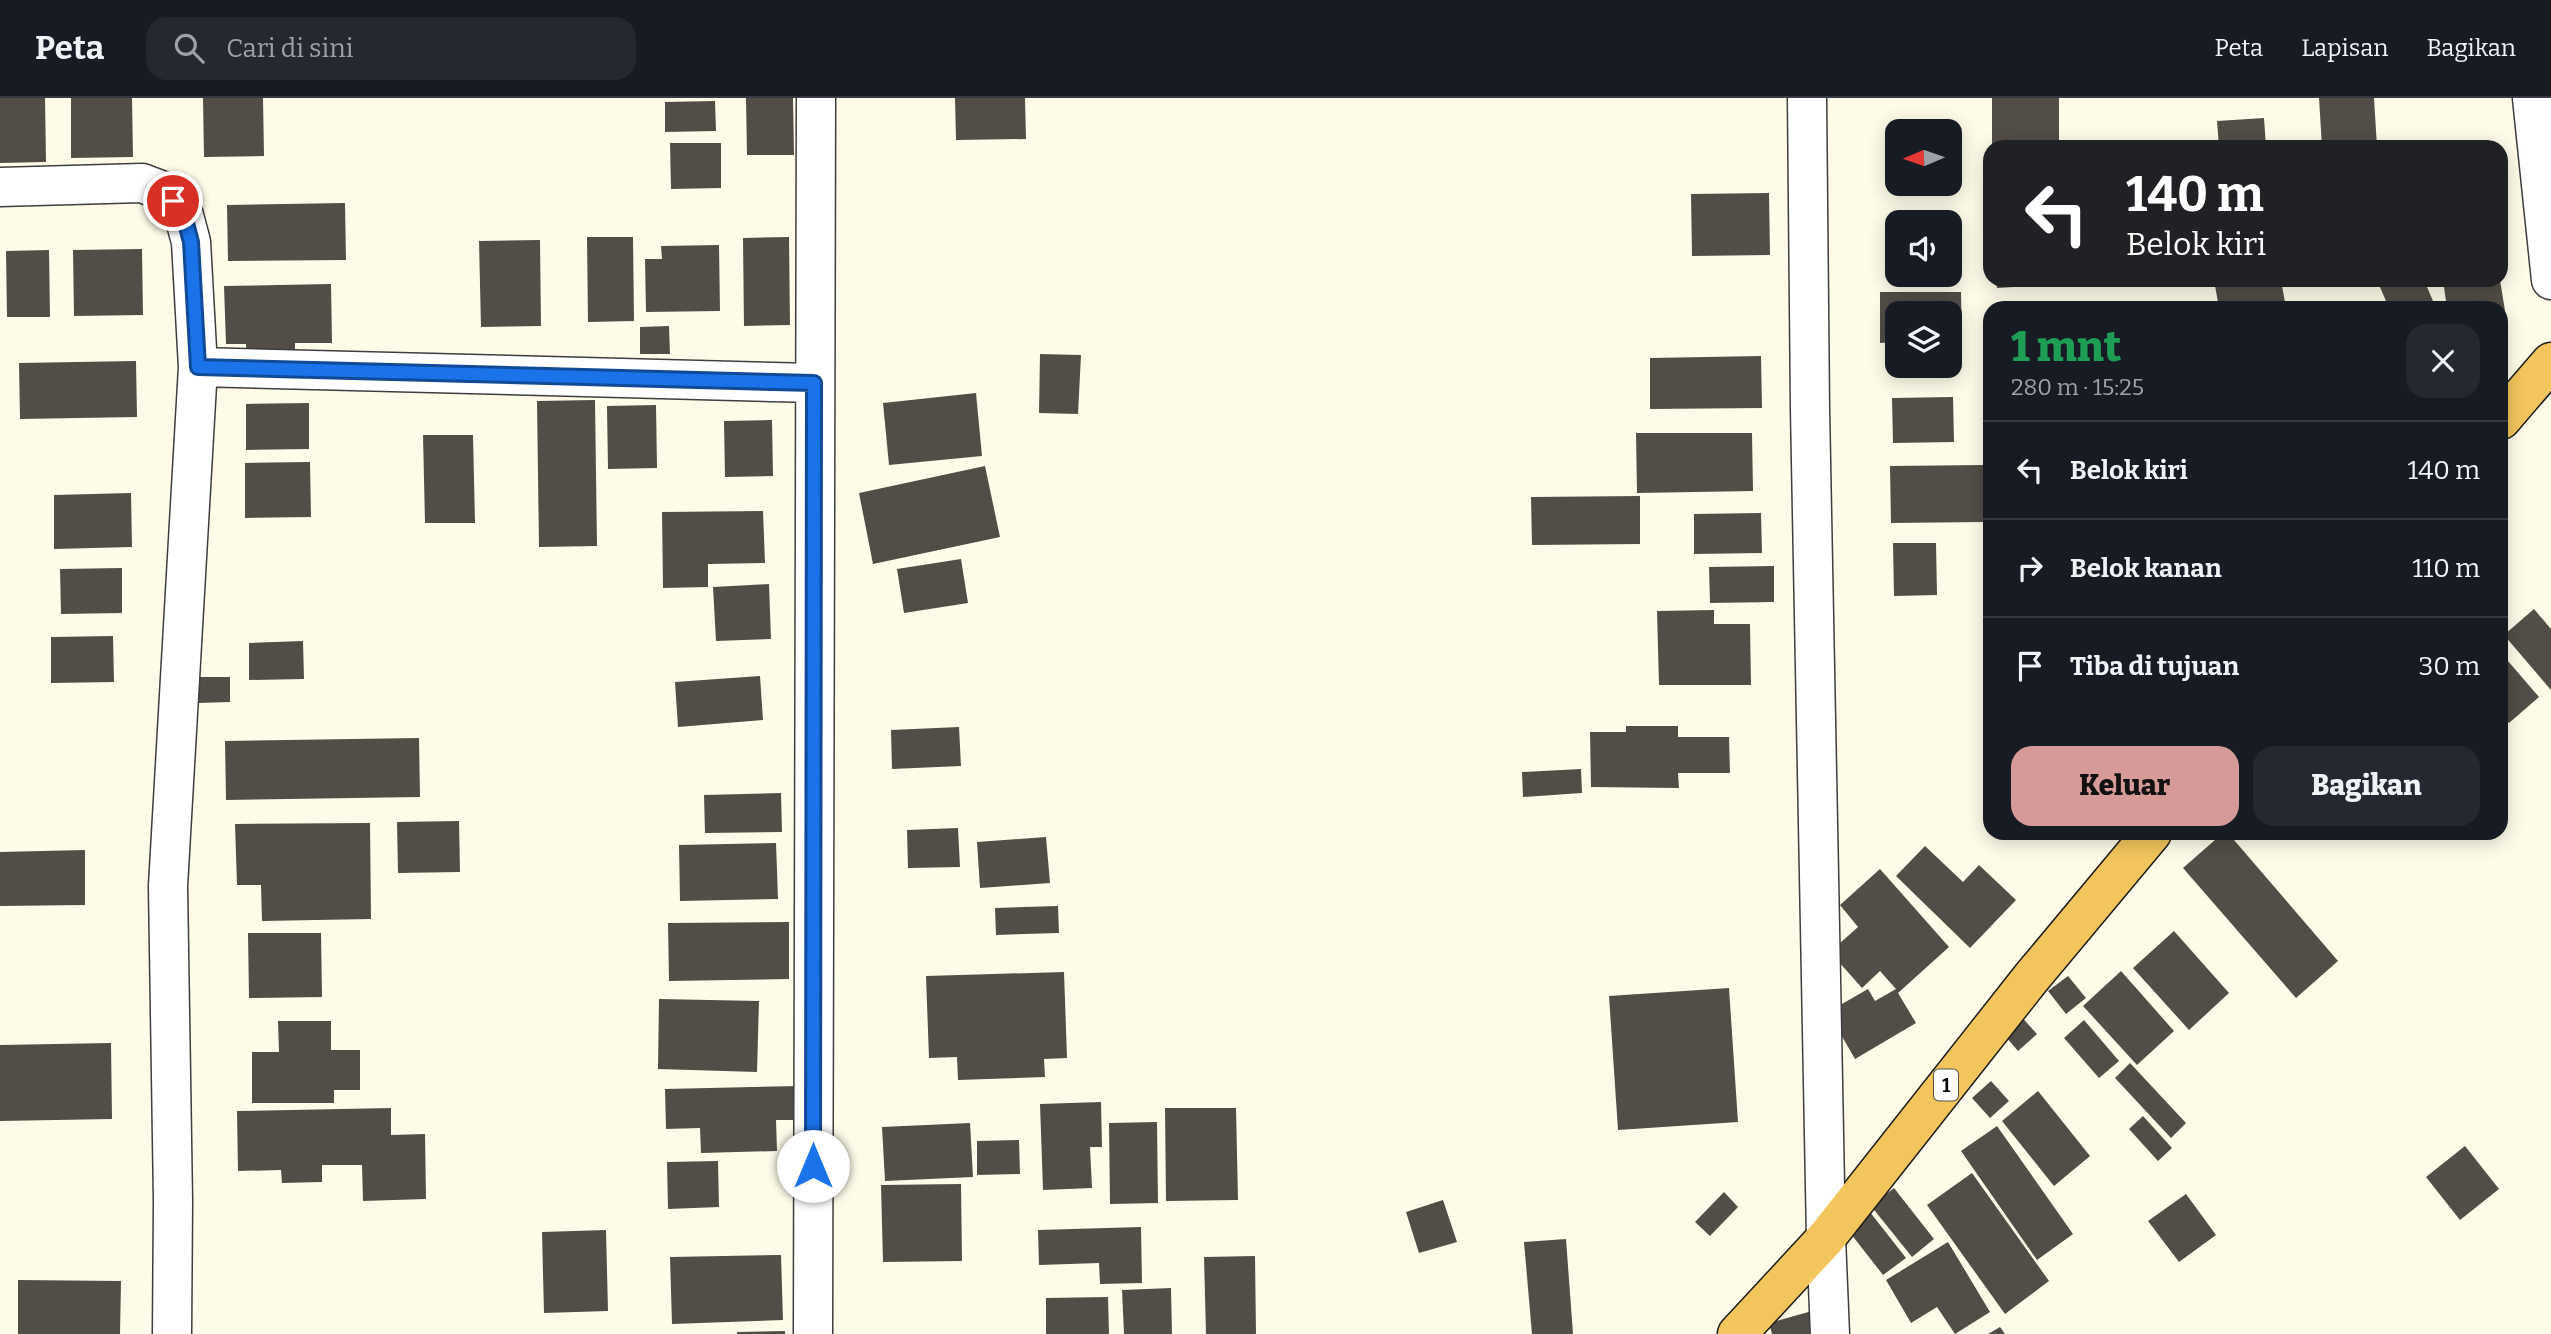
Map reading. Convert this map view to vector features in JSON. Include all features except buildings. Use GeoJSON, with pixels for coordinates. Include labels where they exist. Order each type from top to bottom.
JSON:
{"type":"FeatureCollection","features":[{"type":"Feature","properties":{"kind":"highway"},"geometry":{"type":"LineString","coordinates":[[2508,412],[2551,362]]}},
{"type":"Feature","properties":{"kind":"highway","name":"1"},"geometry":{"type":"LineString","coordinates":[[1737,1334],[1826,1238],[2031,978],[2146,840]]}},
{"type":"Feature","properties":{"kind":"street"},"geometry":{"type":"LineString","coordinates":[[813,1334],[816,98]]}},
{"type":"Feature","properties":{"kind":"street"},"geometry":{"type":"LineString","coordinates":[[1807,98],[1810,409],[1830,1334]]}},
{"type":"Feature","properties":{"kind":"street"},"geometry":{"type":"LineString","coordinates":[[2532,98],[2551,280]]}},
{"type":"Feature","properties":{"kind":"street"},"geometry":{"type":"LineString","coordinates":[[0,187],[142,183],[163,191],[183,212],[191,242],[198,367],[169,886],[172,1334]]}},
{"type":"Feature","properties":{"kind":"street"},"geometry":{"type":"LineString","coordinates":[[198,367],[814,383]]}},
{"type":"Feature","properties":{"kind":"route"},"geometry":{"type":"LineString","coordinates":[[173,201],[183,212],[191,242],[198,367],[814,383],[813,1166]]}}]}
